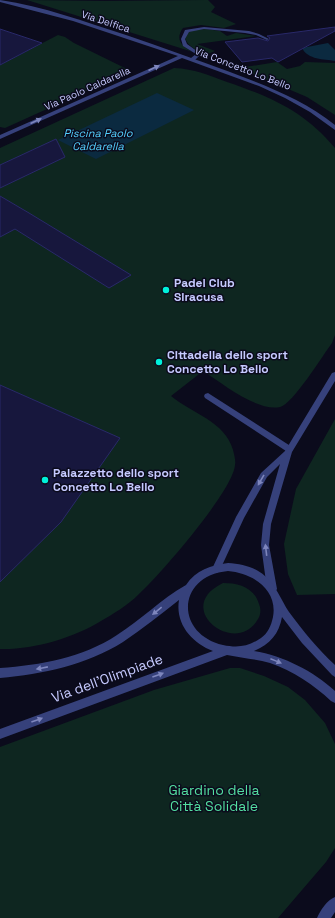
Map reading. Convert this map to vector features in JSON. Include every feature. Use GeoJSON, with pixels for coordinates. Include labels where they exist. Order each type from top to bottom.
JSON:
{"type":"FeatureCollection","features":[{"type":"Feature","properties":{"kind":"street","name":"Via Delfica"},"geometry":{"type":"LineString","coordinates":[[0,1],[22,5],[76,20],[182,56]]}},
{"type":"Feature","properties":{"kind":"street"},"geometry":{"type":"LineString","coordinates":[[193,59],[199,54],[185,45],[182,39],[187,31],[194,28],[246,31],[257,33],[267,39]]}},
{"type":"Feature","properties":{"kind":"street","name":"Via Concetto Lo Bello"},"geometry":{"type":"LineString","coordinates":[[182,56],[259,84],[294,99],[324,118],[335,128]]}},
{"type":"Feature","properties":{"kind":"street","name":"Via Paolo Caldarella"},"geometry":{"type":"LineString","coordinates":[[0,137],[182,56]]}},
{"type":"Feature","properties":{"kind":"street"},"geometry":{"type":"LineString","coordinates":[[335,375],[289,451],[267,524],[265,545],[272,589],[279,604],[308,642],[335,672]]}},
{"type":"Feature","properties":{"kind":"street"},"geometry":{"type":"LineString","coordinates":[[208,396],[289,451]]}},
{"type":"Feature","properties":{"kind":"street"},"geometry":{"type":"LineString","coordinates":[[216,569],[240,517],[264,475],[289,451]]}},
{"type":"Feature","properties":{"kind":"street"},"geometry":{"type":"LineString","coordinates":[[0,673],[21,672],[36,669],[60,664],[85,656],[118,639],[188,588],[205,572],[232,567],[248,570],[261,578],[272,589]]}},
{"type":"Feature","properties":{"kind":"street"},"geometry":{"type":"LineString","coordinates":[[188,588],[184,598],[183,610],[186,621],[192,632],[201,641],[226,651],[238,652],[269,659],[291,667],[327,690],[335,698]]}},
{"type":"Feature","properties":{"kind":"street"},"geometry":{"type":"LineString","coordinates":[[238,652],[257,647],[271,635],[278,620],[279,604]]}},
{"type":"Feature","properties":{"kind":"street","name":"Via dell'Olimpiade"},"geometry":{"type":"LineString","coordinates":[[0,734],[226,651]]}},
{"type":"Feature","properties":{"kind":"street"},"geometry":{"type":"LineString","coordinates":[[323,918],[335,903]]}},
{"type":"Feature","properties":{"kind":"green space"},"geometry":{"type":"Polygon","coordinates":[[[27,0],[208,0],[215,7],[211,12],[236,24],[224,28],[201,25],[183,28],[179,36],[181,43],[193,52],[27,0]]]}},
{"type":"Feature","properties":{"kind":"green space"},"geometry":{"type":"Polygon","coordinates":[[[205,29],[220,31],[227,36],[236,33],[256,36],[197,44],[215,51],[203,56],[188,44],[185,38],[187,33],[194,30],[205,29]]]}},
{"type":"Feature","properties":{"kind":"green space"},"geometry":{"type":"Polygon","coordinates":[[[58,35],[65,37],[74,43],[131,71],[5,128],[0,127],[0,65],[58,35]]]}},
{"type":"Feature","properties":{"kind":"green space"},"geometry":{"type":"Polygon","coordinates":[[[277,62],[287,69],[300,66],[305,62],[335,63],[335,115],[307,97],[239,68],[277,62]]]}},
{"type":"Feature","properties":{"kind":"green space","name":"Cittadella dello sport Concetto Lo Bello"},"geometry":{"type":"Polygon","coordinates":[[[174,68],[201,73],[258,93],[299,115],[323,135],[335,148],[335,335],[332,343],[300,389],[286,404],[280,407],[261,405],[251,401],[203,371],[171,396],[206,418],[223,432],[229,440],[233,450],[235,463],[231,477],[222,494],[194,533],[162,570],[134,599],[125,606],[90,627],[65,638],[39,645],[13,649],[0,649],[0,148],[174,68]]]}},
{"type":"Feature","properties":{"kind":"green space"},"geometry":{"type":"Polygon","coordinates":[[[335,419],[335,594],[297,595],[288,574],[284,544],[296,489],[335,419]]]}},
{"type":"Feature","properties":{"kind":"green space"},"geometry":{"type":"Polygon","coordinates":[[[223,583],[245,587],[257,598],[260,608],[260,615],[248,630],[236,633],[224,631],[213,625],[205,616],[203,605],[209,593],[223,583]]]}},
{"type":"Feature","properties":{"kind":"green space","name":"Giardino della Città Solidale"},"geometry":{"type":"Polygon","coordinates":[[[230,668],[240,668],[264,676],[288,687],[305,700],[325,723],[335,744],[335,848],[326,862],[278,918],[0,918],[0,747],[154,690],[230,668]]]}},
{"type":"Feature","properties":{"kind":"water"},"geometry":{"type":"Polygon","coordinates":[[[328,43],[335,50],[335,61],[312,57],[302,48],[328,43]]]}},
{"type":"Feature","properties":{"kind":"water","name":"Piscina Paolo Caldarella"},"geometry":{"type":"Polygon","coordinates":[[[157,93],[194,110],[96,159],[58,140],[157,93]]]}},
{"type":"Feature","properties":{"kind":"building"},"geometry":{"type":"Polygon","coordinates":[[[335,27],[335,31],[278,62],[272,58],[242,62],[225,42],[258,38],[268,41],[270,38],[267,36],[335,27]]]}},
{"type":"Feature","properties":{"kind":"building"},"geometry":{"type":"Polygon","coordinates":[[[0,29],[42,43],[0,65],[0,29]]]}},
{"type":"Feature","properties":{"kind":"building"},"geometry":{"type":"Polygon","coordinates":[[[56,139],[65,157],[0,188],[0,165],[56,139]]]}},
{"type":"Feature","properties":{"kind":"building"},"geometry":{"type":"Polygon","coordinates":[[[0,196],[131,275],[109,288],[15,229],[0,237],[0,196]]]}},
{"type":"Feature","properties":{"kind":"building","name":"Palazzetto dello sport Concetto Lo Bello"},"geometry":{"type":"Polygon","coordinates":[[[0,385],[120,438],[61,522],[0,582],[0,385]]]}},
{"type":"Feature","properties":{"kind":"place","name":"Padel Club Siracusa"},"geometry":{"type":"Point","coordinates":[166,290]}},
{"type":"Feature","properties":{"kind":"place","name":"Cittadella dello sport Concetto Lo Bello"},"geometry":{"type":"Point","coordinates":[159,362]}},
{"type":"Feature","properties":{"kind":"place","name":"Palazzetto dello sport Concetto Lo Bello"},"geometry":{"type":"Point","coordinates":[45,480]}}]}
